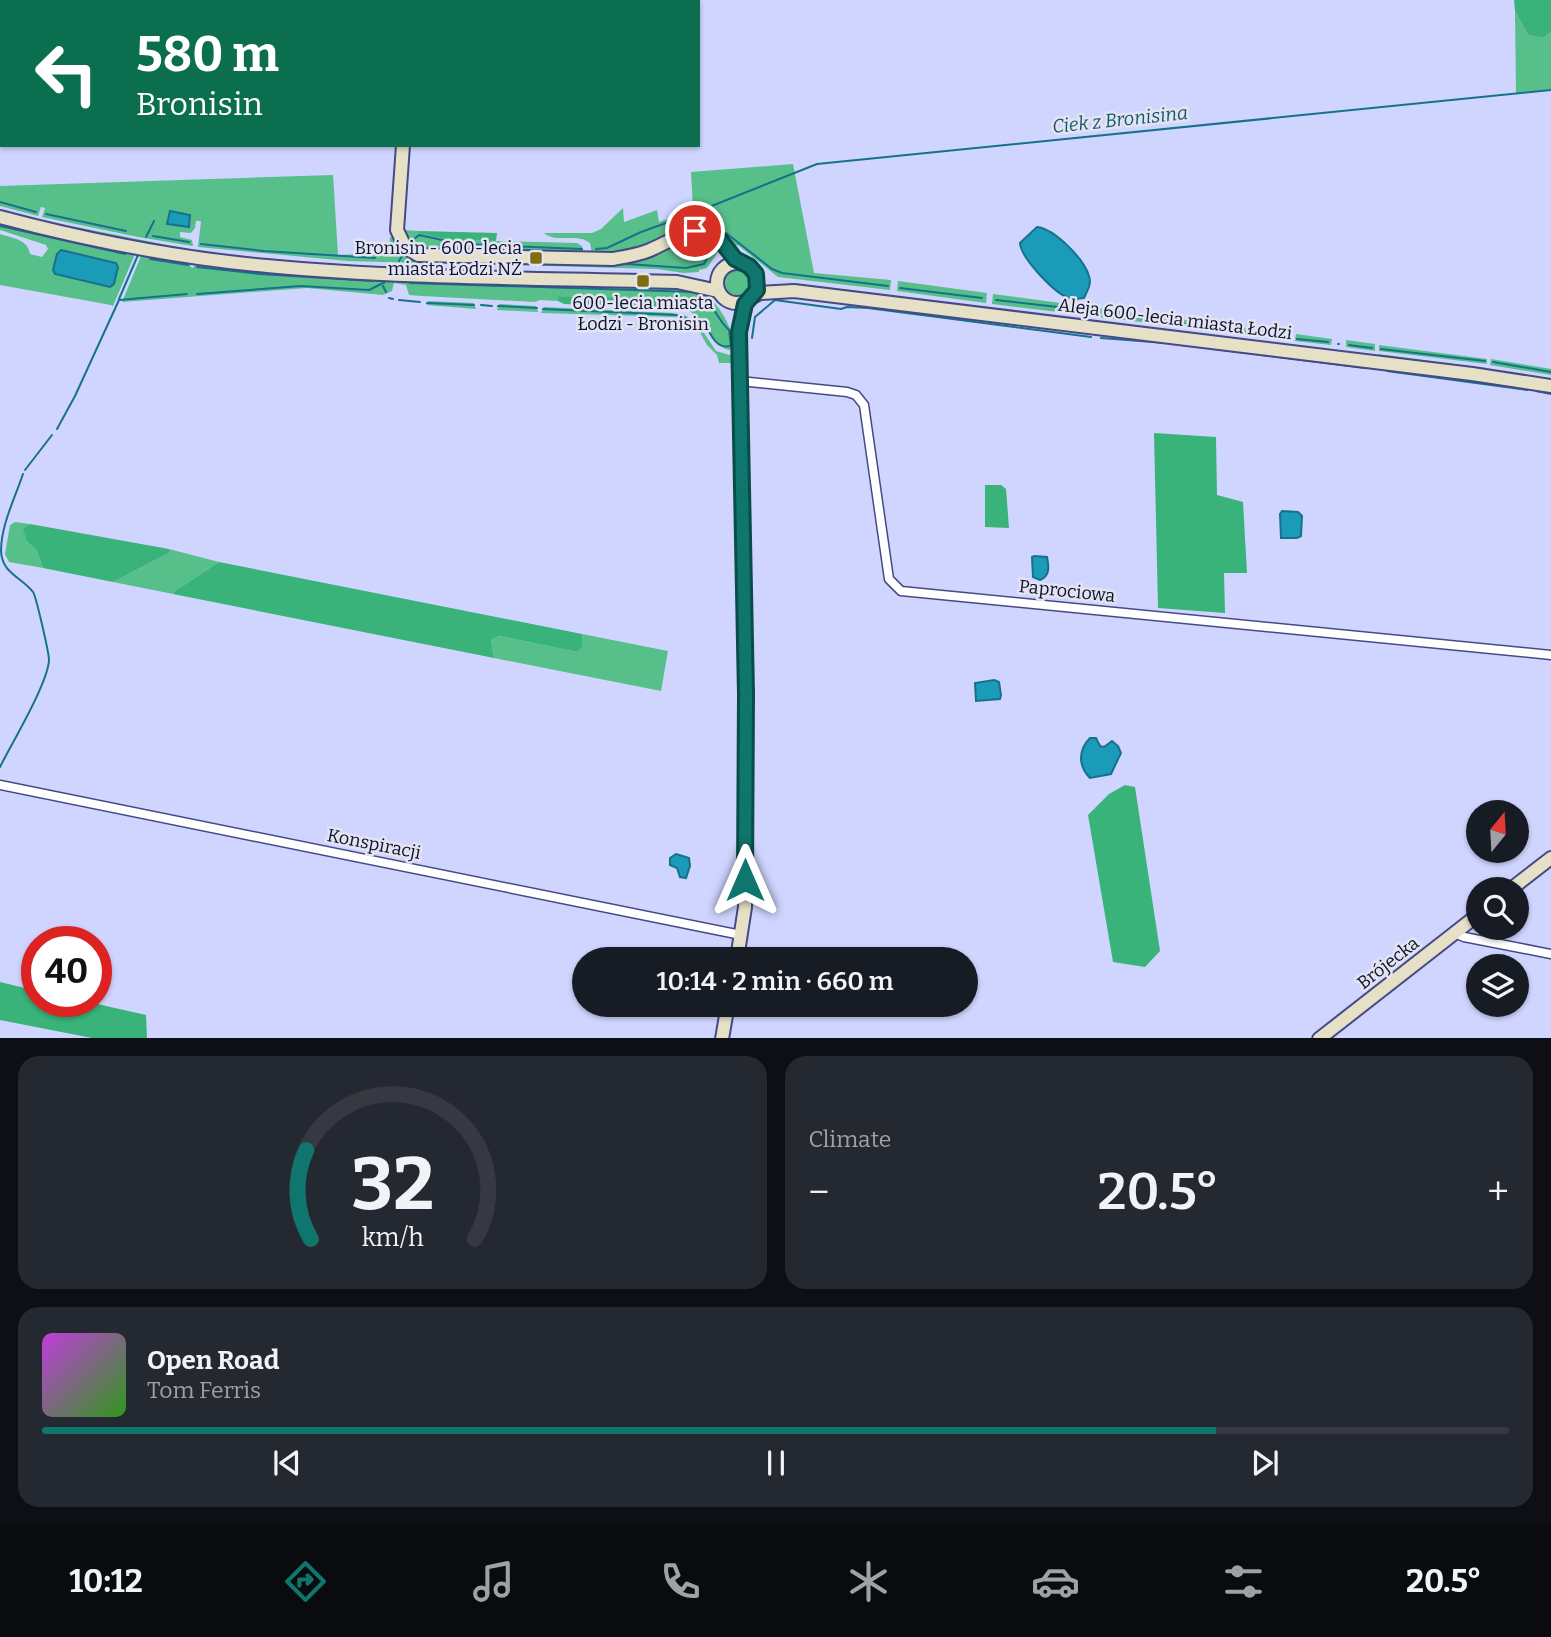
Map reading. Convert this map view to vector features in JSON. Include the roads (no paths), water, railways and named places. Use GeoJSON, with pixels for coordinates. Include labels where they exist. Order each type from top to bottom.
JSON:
{"type":"FeatureCollection","features":[{"type":"Feature","properties":{"kind":"main road"},"geometry":{"type":"LineString","coordinates":[[403,147],[396,227],[403,244],[418,255],[612,259],[643,252],[691,232],[705,232],[724,244],[739,262],[753,269],[758,279],[744,308],[739,332],[746,694],[745,907],[739,947]]}},
{"type":"Feature","properties":{"kind":"main road"},"geometry":{"type":"LineString","coordinates":[[0,217],[138,248],[265,266],[357,273],[677,282],[718,290],[729,302],[739,332]]}},
{"type":"Feature","properties":{"kind":"main road"},"geometry":{"type":"LineString","coordinates":[[715,238],[723,256],[718,290]]}},
{"type":"Feature","properties":{"kind":"main road"},"geometry":{"type":"LineString","coordinates":[[677,282],[721,271],[739,262]]}},
{"type":"Feature","properties":{"kind":"main road","name":"Aleja 600-lecia miasta Łodzi"},"geometry":{"type":"LineString","coordinates":[[758,279],[794,290],[1472,373],[1551,386]]}},
{"type":"Feature","properties":{"kind":"main road","name":"Aleja 600-lecia miasta Łodzi"},"geometry":{"type":"LineString","coordinates":[[750,298],[760,293],[794,290]]}},
{"type":"Feature","properties":{"kind":"main road"},"geometry":{"type":"LineString","coordinates":[[729,302],[739,303],[750,298]]}},
{"type":"Feature","properties":{"kind":"main road"},"geometry":{"type":"LineString","coordinates":[[1526,877],[1551,858]]}},
{"type":"Feature","properties":{"kind":"main road","name":"Brójecka"},"geometry":{"type":"LineString","coordinates":[[1320,1038],[1466,924]]}},
{"type":"Feature","properties":{"kind":"main road"},"geometry":{"type":"LineString","coordinates":[[722,1038],[726,1017]]}},
{"type":"Feature","properties":{"kind":"street","name":"Paprociowa"},"geometry":{"type":"LineString","coordinates":[[740,381],[847,392],[856,395],[864,405],[887,567],[890,579],[901,591],[1551,654]]}},
{"type":"Feature","properties":{"kind":"street","name":"Konspiracji"},"geometry":{"type":"LineString","coordinates":[[0,785],[741,935]]}},
{"type":"Feature","properties":{"kind":"street"},"geometry":{"type":"LineString","coordinates":[[1455,933],[1476,940],[1551,954]]}},
{"type":"Feature","properties":{"kind":"water"},"geometry":{"type":"Polygon","coordinates":[[[170,211],[190,215],[189,227],[167,224],[170,211]]]}},
{"type":"Feature","properties":{"kind":"water"},"geometry":{"type":"Polygon","coordinates":[[[1037,227],[1060,239],[1081,261],[1090,279],[1084,298],[1072,299],[1057,291],[1040,276],[1026,258],[1020,243],[1037,227]]]}},
{"type":"Feature","properties":{"kind":"water"},"geometry":{"type":"Polygon","coordinates":[[[61,250],[116,263],[118,267],[114,284],[110,287],[55,274],[53,270],[57,254],[61,250]]]}},
{"type":"Feature","properties":{"kind":"water"},"geometry":{"type":"Polygon","coordinates":[[[1282,511],[1298,512],[1302,516],[1301,536],[1281,538],[1282,511]]]}},
{"type":"Feature","properties":{"kind":"water"},"geometry":{"type":"Polygon","coordinates":[[[1034,556],[1047,557],[1047,574],[1040,580],[1033,577],[1034,556]]]}},
{"type":"Feature","properties":{"kind":"water"},"geometry":{"type":"Polygon","coordinates":[[[994,680],[999,682],[1000,699],[976,701],[975,683],[994,680]]]}},
{"type":"Feature","properties":{"kind":"water"},"geometry":{"type":"Polygon","coordinates":[[[1090,738],[1096,738],[1100,746],[1104,747],[1112,741],[1118,746],[1121,753],[1111,774],[1090,778],[1083,768],[1083,748],[1090,738]]]}},
{"type":"Feature","properties":{"kind":"water"},"geometry":{"type":"Polygon","coordinates":[[[676,854],[689,858],[690,866],[686,878],[680,877],[677,868],[670,865],[670,858],[676,854]]]}},
{"type":"Feature","properties":{"kind":"waterway","name":"Ciek z Bronisina"},"geometry":{"type":"LineString","coordinates":[[699,211],[817,164],[1551,90]]}},
{"type":"Feature","properties":{"kind":"waterway"},"geometry":{"type":"LineString","coordinates":[[0,202],[36,212]]}},
{"type":"Feature","properties":{"kind":"waterway","name":"Ciek z Bronisina"},"geometry":{"type":"LineString","coordinates":[[596,249],[607,248],[641,232],[694,213]]}},
{"type":"Feature","properties":{"kind":"waterway"},"geometry":{"type":"LineString","coordinates":[[46,214],[126,231]]}},
{"type":"Feature","properties":{"kind":"waterway"},"geometry":{"type":"LineString","coordinates":[[146,237],[154,221]]}},
{"type":"Feature","properties":{"kind":"waterway"},"geometry":{"type":"LineString","coordinates":[[0,226],[125,254]]}},
{"type":"Feature","properties":{"kind":"waterway"},"geometry":{"type":"LineString","coordinates":[[726,233],[772,269],[782,273],[888,286]]}},
{"type":"Feature","properties":{"kind":"waterway","name":"Ciek z Bronisina"},"geometry":{"type":"LineString","coordinates":[[413,240],[419,235],[461,244],[582,249]]}},
{"type":"Feature","properties":{"kind":"waterway"},"geometry":{"type":"LineString","coordinates":[[153,236],[189,242]]}},
{"type":"Feature","properties":{"kind":"waterway"},"geometry":{"type":"LineString","coordinates":[[627,264],[686,268],[704,264],[711,251],[706,241]]}},
{"type":"Feature","properties":{"kind":"waterway"},"geometry":{"type":"LineString","coordinates":[[201,244],[375,258]]}},
{"type":"Feature","properties":{"kind":"waterway"},"geometry":{"type":"LineString","coordinates":[[119,299],[138,255]]}},
{"type":"Feature","properties":{"kind":"waterway","name":"Ciek z Bronisina"},"geometry":{"type":"LineString","coordinates":[[399,261],[402,256]]}},
{"type":"Feature","properties":{"kind":"waterway"},"geometry":{"type":"LineString","coordinates":[[150,259],[188,265]]}},
{"type":"Feature","properties":{"kind":"waterway"},"geometry":{"type":"LineString","coordinates":[[197,267],[373,281]]}},
{"type":"Feature","properties":{"kind":"waterway","name":"Ciek z Bronisina"},"geometry":{"type":"LineString","coordinates":[[197,294],[301,286],[369,290],[385,282]]}},
{"type":"Feature","properties":{"kind":"waterway"},"geometry":{"type":"LineString","coordinates":[[410,283],[694,292],[710,304],[729,330],[731,346]]}},
{"type":"Feature","properties":{"kind":"waterway"},"geometry":{"type":"LineString","coordinates":[[383,286],[386,292]]}},
{"type":"Feature","properties":{"kind":"waterway"},"geometry":{"type":"LineString","coordinates":[[900,288],[982,298]]}},
{"type":"Feature","properties":{"kind":"waterway","name":"Ciek z Bronisina"},"geometry":{"type":"LineString","coordinates":[[57,429],[119,300],[187,294]]}},
{"type":"Feature","properties":{"kind":"waterway"},"geometry":{"type":"LineString","coordinates":[[389,298],[393,299]]}},
{"type":"Feature","properties":{"kind":"waterway"},"geometry":{"type":"LineString","coordinates":[[399,300],[420,302]]}},
{"type":"Feature","properties":{"kind":"waterway"},"geometry":{"type":"LineString","coordinates":[[752,338],[755,317],[775,300],[841,309],[868,308],[1091,337]]}},
{"type":"Feature","properties":{"kind":"waterway"},"geometry":{"type":"LineString","coordinates":[[996,300],[1093,311]]}},
{"type":"Feature","properties":{"kind":"waterway"},"geometry":{"type":"LineString","coordinates":[[427,303],[474,305]]}},
{"type":"Feature","properties":{"kind":"waterway"},"geometry":{"type":"LineString","coordinates":[[481,305],[492,306]]}},
{"type":"Feature","properties":{"kind":"waterway"},"geometry":{"type":"LineString","coordinates":[[498,306],[537,308]]}},
{"type":"Feature","properties":{"kind":"waterway"},"geometry":{"type":"LineString","coordinates":[[543,309],[677,315]]}},
{"type":"Feature","properties":{"kind":"waterway"},"geometry":{"type":"LineString","coordinates":[[1104,313],[1206,327]]}},
{"type":"Feature","properties":{"kind":"waterway"},"geometry":{"type":"LineString","coordinates":[[683,317],[693,321]]}},
{"type":"Feature","properties":{"kind":"waterway"},"geometry":{"type":"LineString","coordinates":[[705,324],[718,343],[730,346]]}},
{"type":"Feature","properties":{"kind":"waterway"},"geometry":{"type":"LineString","coordinates":[[1217,329],[1289,338]]}},
{"type":"Feature","properties":{"kind":"waterway"},"geometry":{"type":"LineString","coordinates":[[1101,338],[1166,343],[1365,368]]}},
{"type":"Feature","properties":{"kind":"waterway"},"geometry":{"type":"LineString","coordinates":[[1297,339],[1328,342]]}},
{"type":"Feature","properties":{"kind":"waterway"},"geometry":{"type":"LineString","coordinates":[[1349,345],[1372,348]]}},
{"type":"Feature","properties":{"kind":"waterway"},"geometry":{"type":"LineString","coordinates":[[1381,349],[1485,361]]}},
{"type":"Feature","properties":{"kind":"waterway"},"geometry":{"type":"LineString","coordinates":[[1493,362],[1551,372]]}},
{"type":"Feature","properties":{"kind":"waterway"},"geometry":{"type":"LineString","coordinates":[[1387,371],[1527,390]]}},
{"type":"Feature","properties":{"kind":"waterway"},"geometry":{"type":"LineString","coordinates":[[1536,391],[1551,394]]}},
{"type":"Feature","properties":{"kind":"waterway","name":"Ciek z Bronisina"},"geometry":{"type":"LineString","coordinates":[[25,470],[52,435]]}},
{"type":"Feature","properties":{"kind":"waterway","name":"Ciek z Bronisina"},"geometry":{"type":"LineString","coordinates":[[0,767],[43,683],[49,660],[33,592],[9,570],[2,559],[6,522],[23,474]]}},
{"type":"Feature","properties":{"kind":"place","name":"Bronisin - 600-lecia miasta Łodzi NŻ"},"geometry":{"type":"Point","coordinates":[536,258]}},
{"type":"Feature","properties":{"kind":"place","name":"600-lecia miasta Łodzi - Bronisin"},"geometry":{"type":"Point","coordinates":[643,281]}}]}
